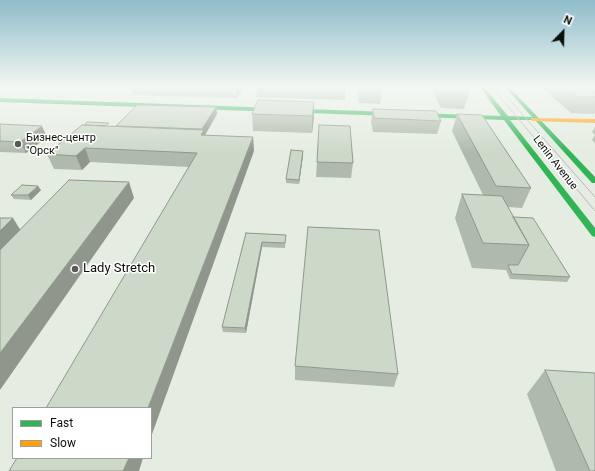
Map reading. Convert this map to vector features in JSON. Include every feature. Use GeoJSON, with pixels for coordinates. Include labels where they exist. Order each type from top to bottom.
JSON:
{"type":"FeatureCollection","features":[{"type":"Feature","properties":{"kind":"street"},"geometry":{"type":"LineString","coordinates":[[252,109],[595,120]]}},
{"type":"Feature","properties":{"kind":"street","name":"Lenin Avenue"},"geometry":{"type":"LineString","coordinates":[[498,109],[595,234]]}},
{"type":"Feature","properties":{"kind":"street","name":"Lenin Avenue"},"geometry":{"type":"LineString","coordinates":[[528,109],[595,181]]}},
{"type":"Feature","properties":{"kind":"building"},"geometry":{"type":"Polygon","coordinates":[[[133,109],[215,109],[202,129],[116,126],[133,109]]]}},
{"type":"Feature","properties":{"kind":"building"},"geometry":{"type":"Polygon","coordinates":[[[254,109],[313,109],[312,116],[252,114],[254,109]]]}},
{"type":"Feature","properties":{"kind":"building"},"geometry":{"type":"Polygon","coordinates":[[[373,109],[436,111],[441,121],[374,118],[373,109]]]}},
{"type":"Feature","properties":{"kind":"building"},"geometry":{"type":"Polygon","coordinates":[[[457,114],[482,115],[531,188],[496,186],[457,114]]]}},
{"type":"Feature","properties":{"kind":"building"},"geometry":{"type":"Polygon","coordinates":[[[87,122],[109,123],[105,126],[84,125],[87,122]]]}},
{"type":"Feature","properties":{"kind":"building"},"geometry":{"type":"Polygon","coordinates":[[[0,124],[42,126],[20,142],[0,141],[0,124]]]}},
{"type":"Feature","properties":{"kind":"building"},"geometry":{"type":"Polygon","coordinates":[[[82,125],[204,130],[201,135],[253,137],[148,407],[47,407],[197,153],[85,148],[76,156],[47,154],[82,125]]]}},
{"type":"Feature","properties":{"kind":"building"},"geometry":{"type":"Polygon","coordinates":[[[319,125],[350,126],[353,163],[317,162],[319,125]]]}},
{"type":"Feature","properties":{"kind":"building"},"geometry":{"type":"Polygon","coordinates":[[[291,150],[303,151],[299,180],[286,179],[291,150]]]}},
{"type":"Feature","properties":{"kind":"building"},"geometry":{"type":"Polygon","coordinates":[[[69,180],[129,182],[0,353],[0,250],[69,180]]]}},
{"type":"Feature","properties":{"kind":"building"},"geometry":{"type":"Polygon","coordinates":[[[22,185],[38,186],[28,195],[11,195],[22,185]]]}},
{"type":"Feature","properties":{"kind":"building"},"geometry":{"type":"Polygon","coordinates":[[[462,194],[502,196],[529,245],[483,243],[462,194]]]}},
{"type":"Feature","properties":{"kind":"building"},"geometry":{"type":"Polygon","coordinates":[[[513,217],[533,218],[570,277],[512,274],[508,265],[518,265],[529,245],[513,217]]]}},
{"type":"Feature","properties":{"kind":"building"},"geometry":{"type":"Polygon","coordinates":[[[0,218],[13,218],[0,231],[0,218]]]}},
{"type":"Feature","properties":{"kind":"building"},"geometry":{"type":"Polygon","coordinates":[[[308,227],[379,230],[398,374],[295,366],[308,227]]]}},
{"type":"Feature","properties":{"kind":"building"},"geometry":{"type":"Polygon","coordinates":[[[246,233],[286,235],[285,243],[262,242],[245,328],[222,327],[246,233]]]}},
{"type":"Feature","properties":{"kind":"building"},"geometry":{"type":"Polygon","coordinates":[[[545,370],[595,373],[595,471],[590,471],[545,370]]]}},
{"type":"Feature","properties":{"kind":"building"},"geometry":{"type":"Polygon","coordinates":[[[16,459],[129,459],[123,471],[9,471],[16,459]]]}},
{"type":"Feature","properties":{"kind":"tram line"},"geometry":{"type":"LineString","coordinates":[[510,109],[595,211]]}},
{"type":"Feature","properties":{"kind":"tram line"},"geometry":{"type":"LineString","coordinates":[[518,109],[595,197]]}},
{"type":"Feature","properties":{"kind":"traffic: fast"},"geometry":{"type":"LineString","coordinates":[[252,109],[533,119]]}},
{"type":"Feature","properties":{"kind":"traffic: fast"},"geometry":{"type":"LineString","coordinates":[[499,109],[595,234]]}},
{"type":"Feature","properties":{"kind":"traffic: fast"},"geometry":{"type":"LineString","coordinates":[[528,109],[595,181]]}},
{"type":"Feature","properties":{"kind":"traffic: slow"},"geometry":{"type":"LineString","coordinates":[[533,119],[595,121]]}},
{"type":"Feature","properties":{"kind":"place","name":"Бизнес-центр \"Орск\""},"geometry":{"type":"Point","coordinates":[18,144]}},
{"type":"Feature","properties":{"kind":"place","name":"Lady Stretch"},"geometry":{"type":"Point","coordinates":[75,269]}}]}
